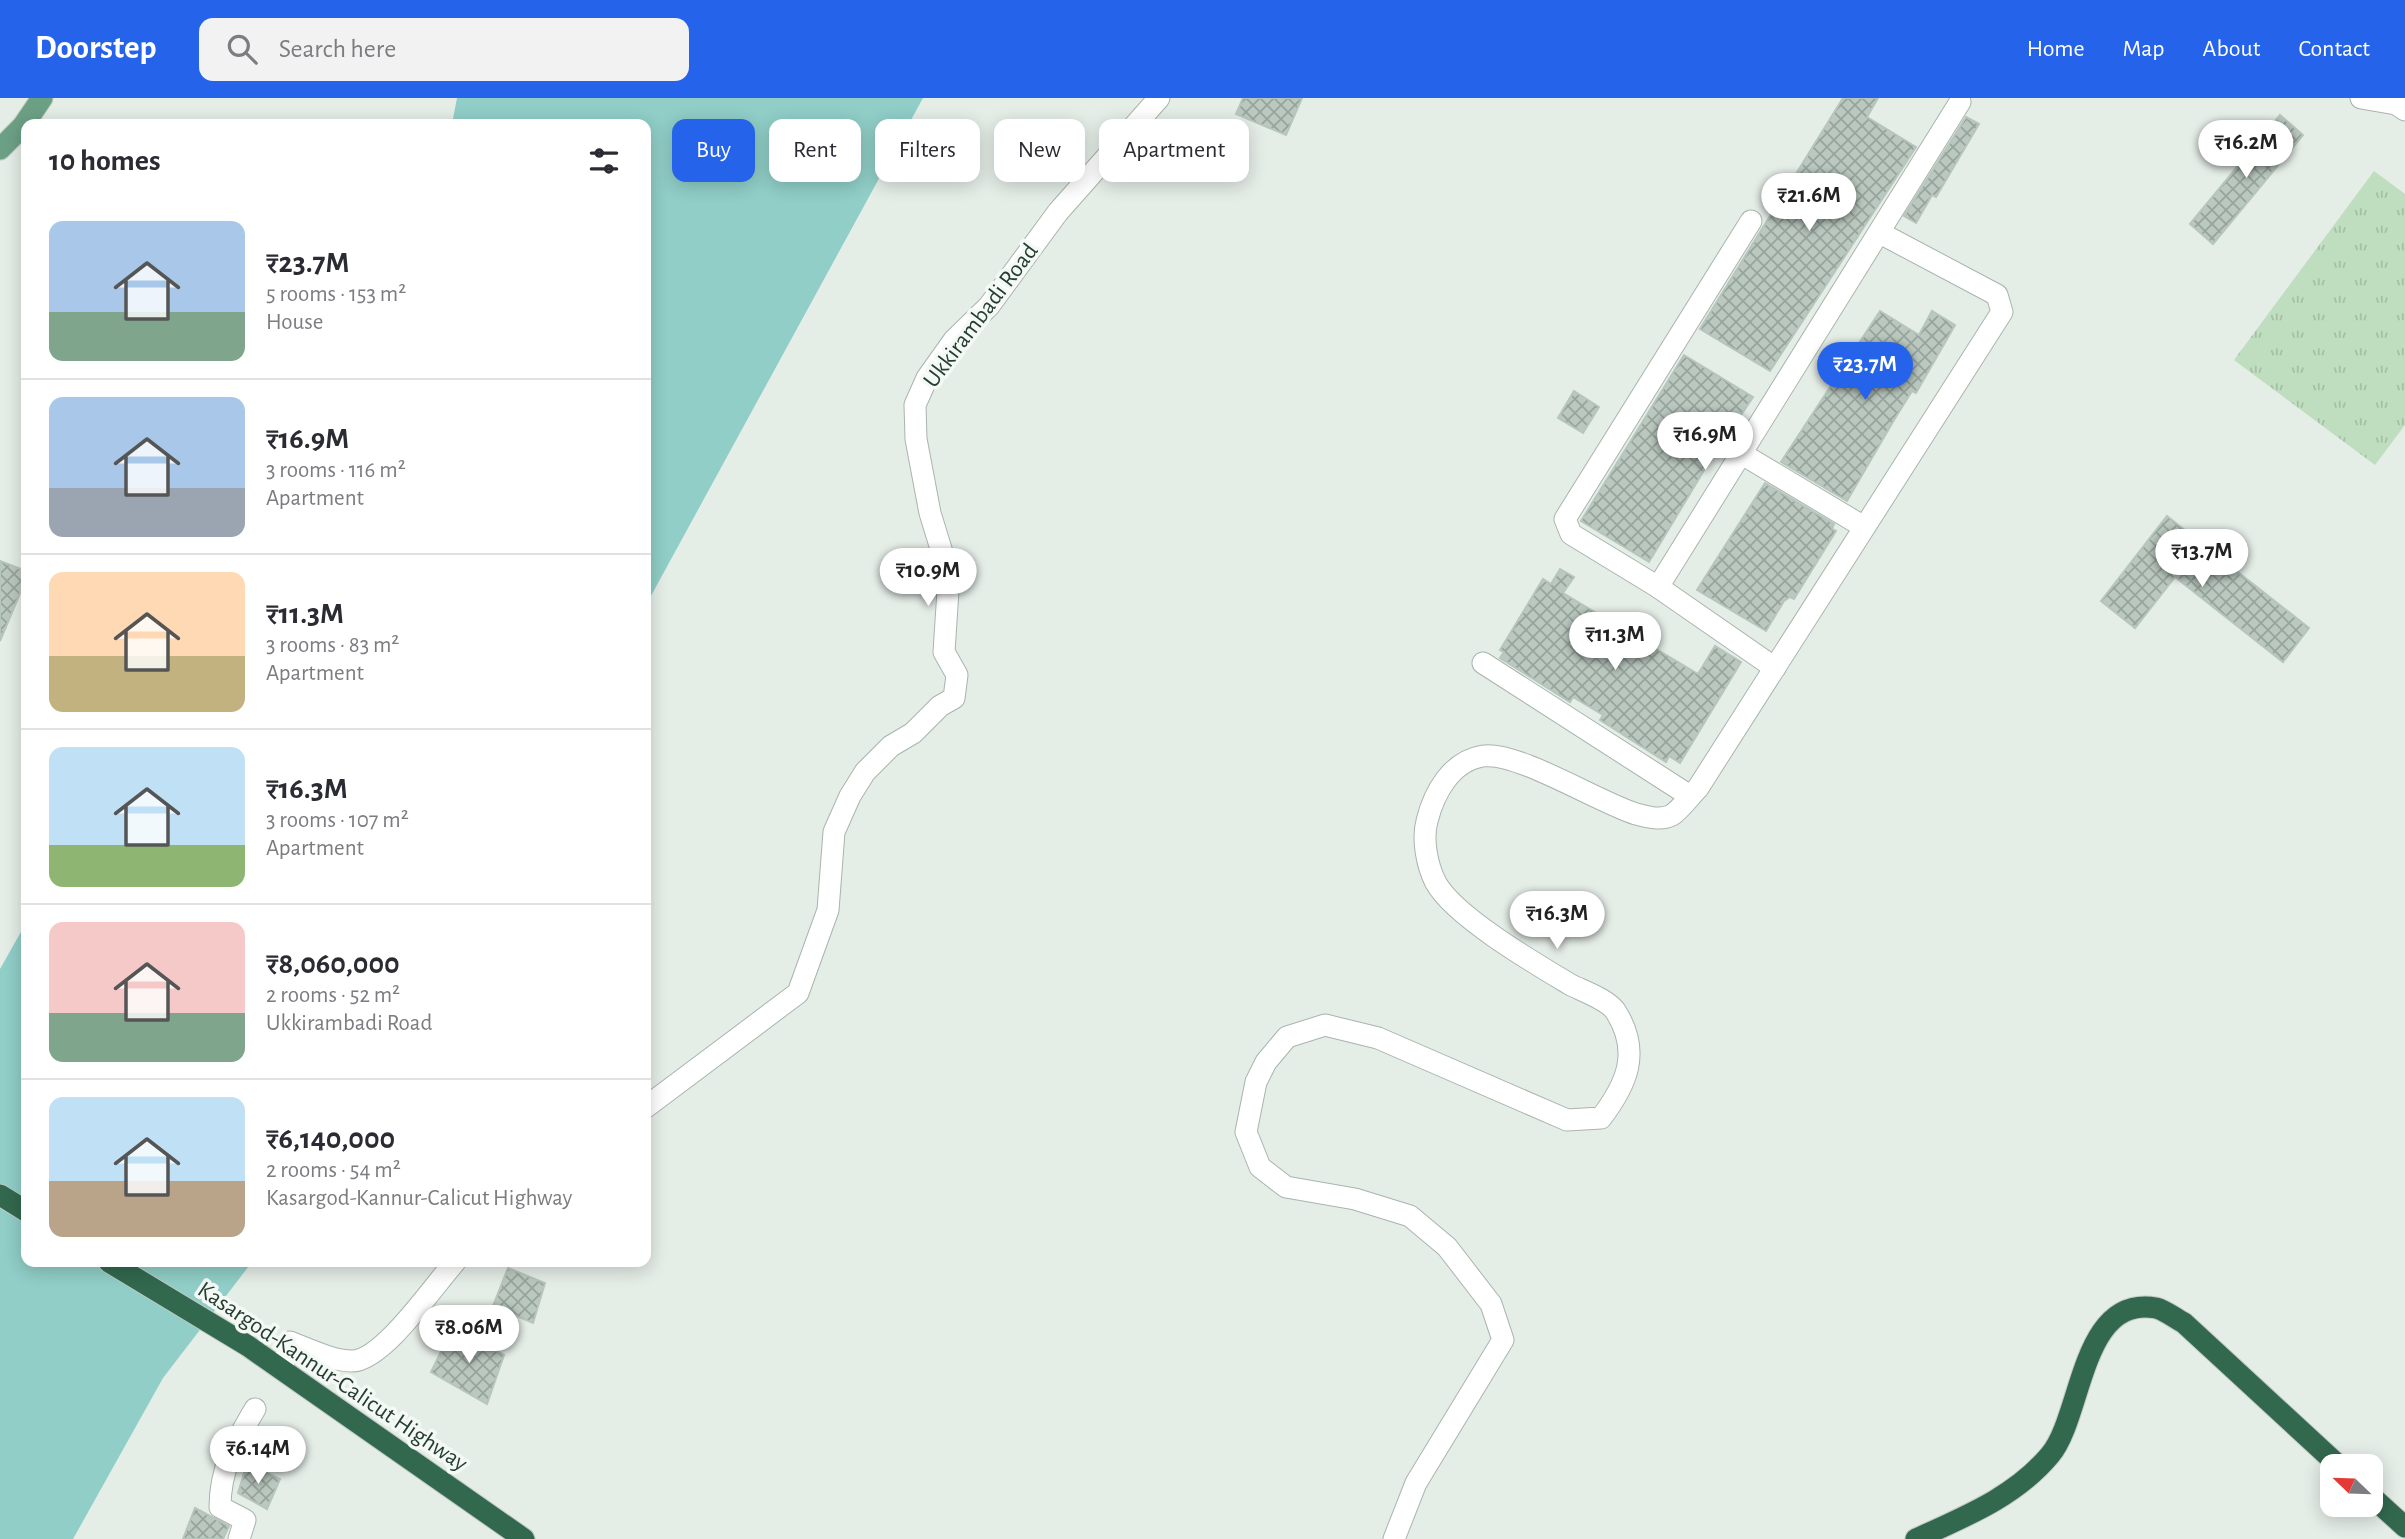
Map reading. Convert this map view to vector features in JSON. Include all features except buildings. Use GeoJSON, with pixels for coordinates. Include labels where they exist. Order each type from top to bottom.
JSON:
{"type":"FeatureCollection","features":[{"type":"Feature","properties":{"kind":"highway"},"geometry":{"type":"LineString","coordinates":[[0,1195],[21,1208]]}},
{"type":"Feature","properties":{"kind":"highway","name":"Kasargod-Kannur-Calicut Highway"},"geometry":{"type":"LineString","coordinates":[[117,1267],[248,1346],[524,1539]]}},
{"type":"Feature","properties":{"kind":"highway"},"geometry":{"type":"LineString","coordinates":[[1916,1539],[1972,1513],[2022,1483],[2052,1453],[2090,1352],[2110,1322],[2132,1308],[2158,1308],[2184,1323],[2326,1454]]}},
{"type":"Feature","properties":{"kind":"highway"},"geometry":{"type":"LineString","coordinates":[[2384,1508],[2405,1527]]}},
{"type":"Feature","properties":{"kind":"main road"},"geometry":{"type":"LineString","coordinates":[[28,119],[42,98]]}},
{"type":"Feature","properties":{"kind":"main road"},"geometry":{"type":"LineString","coordinates":[[0,149],[21,128]]}},
{"type":"Feature","properties":{"kind":"street","name":"Ukkirambadi Road"},"geometry":{"type":"LineString","coordinates":[[651,1103],[798,993],[828,910],[834,832],[850,796],[865,772],[891,746],[913,733],[940,706],[954,698],[957,675],[944,652],[949,575],[930,513],[916,439],[915,405],[927,378],[954,340],[989,306],[1058,212],[1159,98]]}},
{"type":"Feature","properties":{"kind":"street"},"geometry":{"type":"LineString","coordinates":[[2361,98],[2396,104],[2405,110]]}},
{"type":"Feature","properties":{"kind":"street"},"geometry":{"type":"LineString","coordinates":[[1658,587],[1881,233],[1960,102]]}},
{"type":"Feature","properties":{"kind":"street"},"geometry":{"type":"LineString","coordinates":[[1751,221],[1565,519],[1571,534],[1658,587],[1775,668]]}},
{"type":"Feature","properties":{"kind":"street"},"geometry":{"type":"LineString","coordinates":[[1394,1539],[1416,1483],[1503,1340],[1491,1304],[1447,1247],[1410,1216],[1355,1199],[1286,1187],[1260,1167],[1246,1132],[1256,1082],[1266,1062],[1287,1037],[1325,1025],[1378,1038],[1567,1120],[1601,1118],[1619,1093],[1632,1053],[1615,1010],[1469,918],[1436,884],[1427,859],[1426,824],[1437,792],[1457,766],[1483,756],[1515,761],[1614,807],[1652,819],[1671,815],[1690,796],[2002,312],[1997,295],[1881,233]]}},
{"type":"Feature","properties":{"kind":"street"},"geometry":{"type":"LineString","coordinates":[[1742,454],[1864,527]]}},
{"type":"Feature","properties":{"kind":"street"},"geometry":{"type":"LineString","coordinates":[[1483,663],[1690,796]]}},
{"type":"Feature","properties":{"kind":"street"},"geometry":{"type":"LineString","coordinates":[[282,1369],[290,1342],[352,1361],[373,1356],[397,1332],[451,1267]]}},
{"type":"Feature","properties":{"kind":"street"},"geometry":{"type":"LineString","coordinates":[[239,1539],[245,1520],[220,1507],[220,1484],[232,1447],[255,1409]]}},
{"type":"Feature","properties":{"kind":"green space"},"geometry":{"type":"Polygon","coordinates":[[[2374,171],[2405,194],[2405,425],[2375,465],[2234,360],[2374,171]]]}},
{"type":"Feature","properties":{"kind":"water"},"geometry":{"type":"Polygon","coordinates":[[[457,98],[923,98],[912,119],[875,119],[875,182],[877,182],[651,596],[651,119],[453,119],[457,98]]]}},
{"type":"Feature","properties":{"kind":"water"},"geometry":{"type":"Polygon","coordinates":[[[21,932],[21,1267],[248,1267],[163,1378],[73,1539],[0,1539],[0,969],[21,932]]]}}]}
